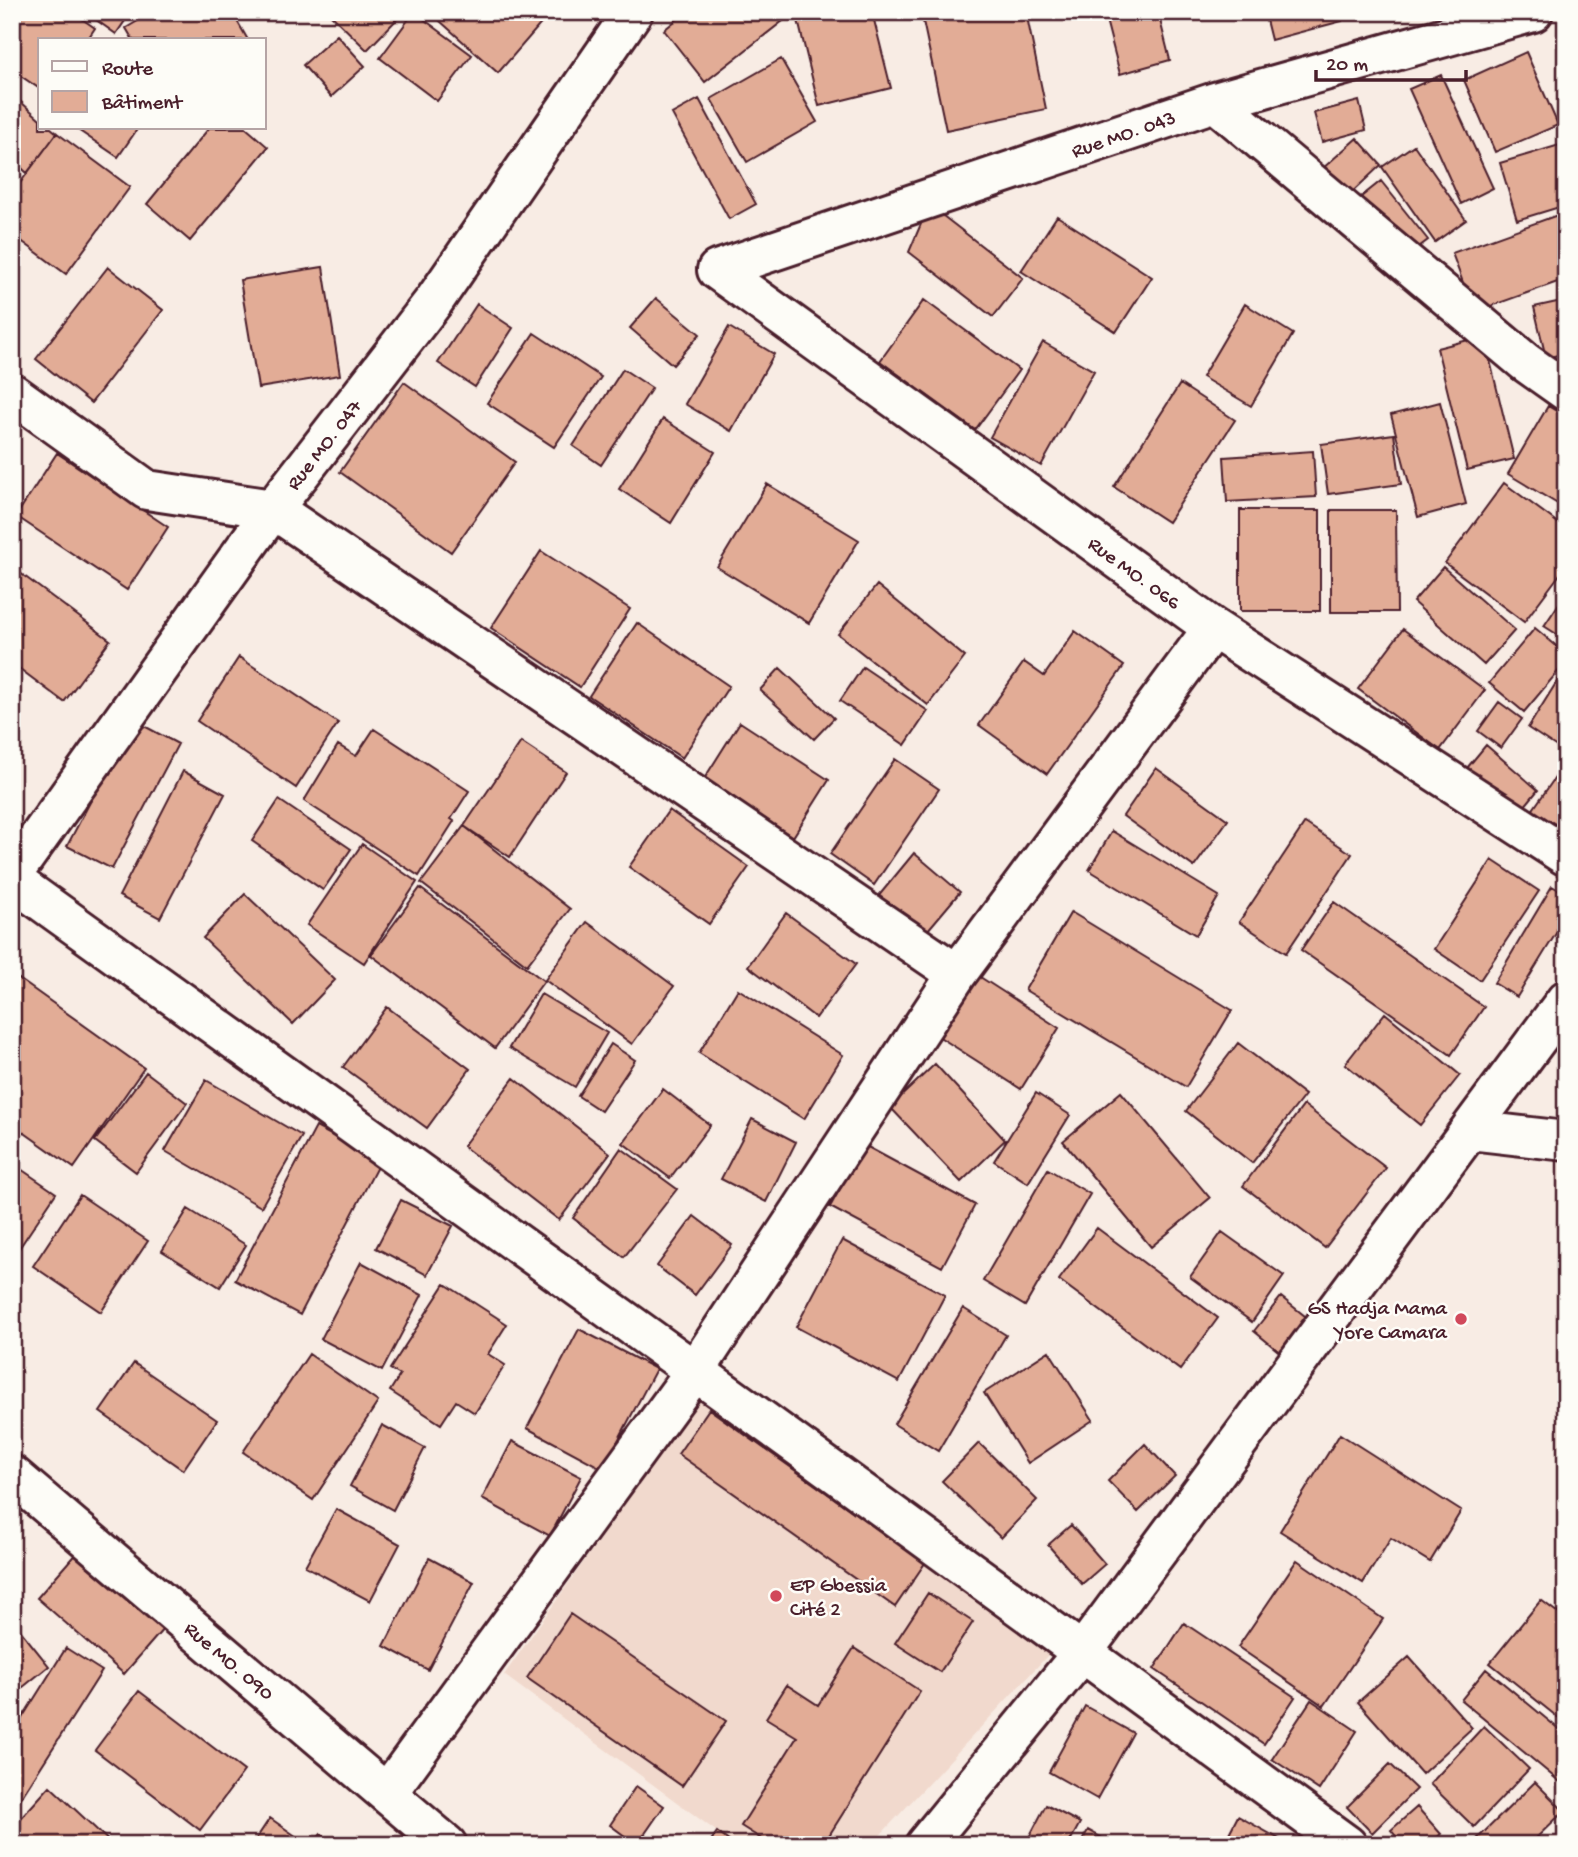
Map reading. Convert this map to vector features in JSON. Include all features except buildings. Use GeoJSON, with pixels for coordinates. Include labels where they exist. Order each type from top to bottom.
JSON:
{"type":"FeatureCollection","features":[{"type":"Feature","properties":{"kind":"street","name":"Rue MO. 047"},"geometry":{"type":"LineString","coordinates":[[12,877],[273,509],[434,301],[633,12]]}},
{"type":"Feature","properties":{"kind":"street","name":"Rue MO. 043"},"geometry":{"type":"LineString","coordinates":[[717,270],[1215,102],[1533,12]]}},
{"type":"Feature","properties":{"kind":"street"},"geometry":{"type":"LineString","coordinates":[[1215,102],[1524,362],[1566,391]]}},
{"type":"Feature","properties":{"kind":"street","name":"Rue MO. 066"},"geometry":{"type":"LineString","coordinates":[[717,270],[1213,628],[1566,856]]}},
{"type":"Feature","properties":{"kind":"street"},"geometry":{"type":"LineString","coordinates":[[12,393],[146,490],[273,509],[957,974]]}},
{"type":"Feature","properties":{"kind":"street"},"geometry":{"type":"LineString","coordinates":[[387,1793],[695,1371],[957,974],[1213,628]]}},
{"type":"Feature","properties":{"kind":"street"},"geometry":{"type":"LineString","coordinates":[[12,877],[1347,1845]]}},
{"type":"Feature","properties":{"kind":"street"},"geometry":{"type":"LineString","coordinates":[[925,1845],[1082,1653],[1566,1000]]}},
{"type":"Feature","properties":{"kind":"street"},"geometry":{"type":"LineString","coordinates":[[1470,1130],[1566,1141]]}},
{"type":"Feature","properties":{"kind":"street","name":"Rue MO. 090"},"geometry":{"type":"LineString","coordinates":[[12,1475],[447,1845]]}},
{"type":"Feature","properties":{"kind":"shaded area","name":"EP Gbessia Cité 2"},"geometry":{"type":"Polygon","coordinates":[[[706,1388],[1062,1640],[871,1845],[735,1845],[504,1675],[706,1388]]]}},
{"type":"Feature","properties":{"kind":"place","name":"GS Hadja Mama Yore Camara"},"geometry":{"type":"Point","coordinates":[1461,1319]}},
{"type":"Feature","properties":{"kind":"place","name":"EP Gbessia Cité 2"},"geometry":{"type":"Point","coordinates":[776,1596]}}]}
